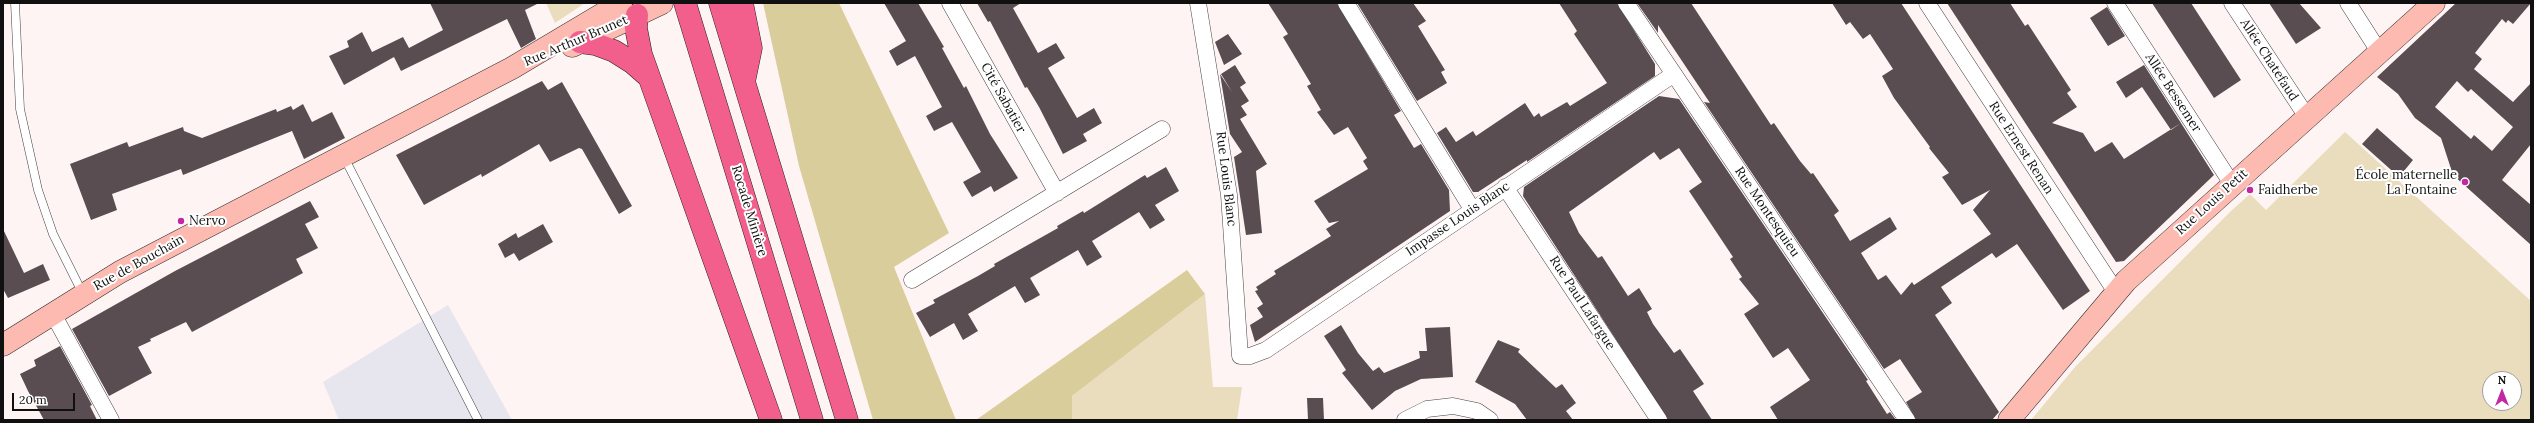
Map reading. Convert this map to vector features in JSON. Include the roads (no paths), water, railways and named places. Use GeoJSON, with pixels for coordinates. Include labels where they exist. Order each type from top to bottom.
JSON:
{"type":"FeatureCollection","features":[{"type":"Feature","properties":{"kind":"highway","name":"Rocade Minière"},"geometry":{"type":"LineString","coordinates":[[685,3],[812,420]]}},
{"type":"Feature","properties":{"kind":"highway"},"geometry":{"type":"LineString","coordinates":[[720,3],[847,420]]}},
{"type":"Feature","properties":{"kind":"highway"},"geometry":{"type":"LineString","coordinates":[[742,3],[751,48],[744,85]]}},
{"type":"Feature","properties":{"kind":"highway"},"geometry":{"type":"LineString","coordinates":[[633,7],[638,41],[649,78],[771,420]]}},
{"type":"Feature","properties":{"kind":"highway"},"geometry":{"type":"LineString","coordinates":[[580,42],[595,44],[614,51],[633,63],[649,78]]}},
{"type":"Feature","properties":{"kind":"street","name":"Rue Arthur Brunet"},"geometry":{"type":"LineString","coordinates":[[512,68],[580,42],[633,7],[662,3]]}},
{"type":"Feature","properties":{"kind":"street","name":"Cité Sabatier"},"geometry":{"type":"LineString","coordinates":[[950,3],[1057,193]]}},
{"type":"Feature","properties":{"kind":"street","name":"Rue Louis Blanc"},"geometry":{"type":"LineString","coordinates":[[1198,3],[1231,209],[1240,356]]}},
{"type":"Feature","properties":{"kind":"street"},"geometry":{"type":"LineString","coordinates":[[1346,3],[1472,209]]}},
{"type":"Feature","properties":{"kind":"street","name":"Rue Montesquieu"},"geometry":{"type":"LineString","coordinates":[[1626,3],[1907,420]]}},
{"type":"Feature","properties":{"kind":"street","name":"Rue Ernest Renan"},"geometry":{"type":"LineString","coordinates":[[1927,3],[2116,292]]}},
{"type":"Feature","properties":{"kind":"street","name":"Allée Bessemer"},"geometry":{"type":"LineString","coordinates":[[2115,3],[2232,184]]}},
{"type":"Feature","properties":{"kind":"street","name":"Allée Chatefaud"},"geometry":{"type":"LineString","coordinates":[[2232,3],[2307,117]]}},
{"type":"Feature","properties":{"kind":"street"},"geometry":{"type":"LineString","coordinates":[[2348,3],[2380,53]]}},
{"type":"Feature","properties":{"kind":"street","name":"Rue Louis Petit"},"geometry":{"type":"LineString","coordinates":[[2009,420],[2116,292],[2155,253],[2380,53],[2434,3]]}},
{"type":"Feature","properties":{"kind":"street"},"geometry":{"type":"LineString","coordinates":[[512,68],[633,7]]}},
{"type":"Feature","properties":{"kind":"street","name":"Rue de Bouchain"},"geometry":{"type":"LineString","coordinates":[[3,345],[52,312],[183,238],[512,68]]}},
{"type":"Feature","properties":{"kind":"street","name":"Impasse Louis Blanc"},"geometry":{"type":"LineString","coordinates":[[1240,356],[1250,356],[1266,350],[1472,209],[1674,74]]}},
{"type":"Feature","properties":{"kind":"street"},"geometry":{"type":"LineString","coordinates":[[912,280],[1162,129]]}},
{"type":"Feature","properties":{"kind":"street","name":"Rue Paul Lafargue"},"geometry":{"type":"LineString","coordinates":[[1506,187],[1659,420]]}},
{"type":"Feature","properties":{"kind":"street"},"geometry":{"type":"LineString","coordinates":[[52,312],[111,420]]}},
{"type":"Feature","properties":{"kind":"street"},"geometry":{"type":"LineString","coordinates":[[1405,420],[1427,409],[1453,406],[1477,411],[1490,420]]}},
{"type":"Feature","properties":{"kind":"lane"},"geometry":{"type":"LineString","coordinates":[[15,3],[20,109],[38,190],[53,234],[83,294]]}},
{"type":"Feature","properties":{"kind":"lane"},"geometry":{"type":"LineString","coordinates":[[344,156],[478,420]]}},
{"type":"Feature","properties":{"kind":"place","name":"École maternelle La Fontaine"},"geometry":{"type":"Point","coordinates":[2465,182]}},
{"type":"Feature","properties":{"kind":"place","name":"Faidherbe"},"geometry":{"type":"Point","coordinates":[2250,190]}},
{"type":"Feature","properties":{"kind":"place","name":"Nervo"},"geometry":{"type":"Point","coordinates":[181,221]}}]}
